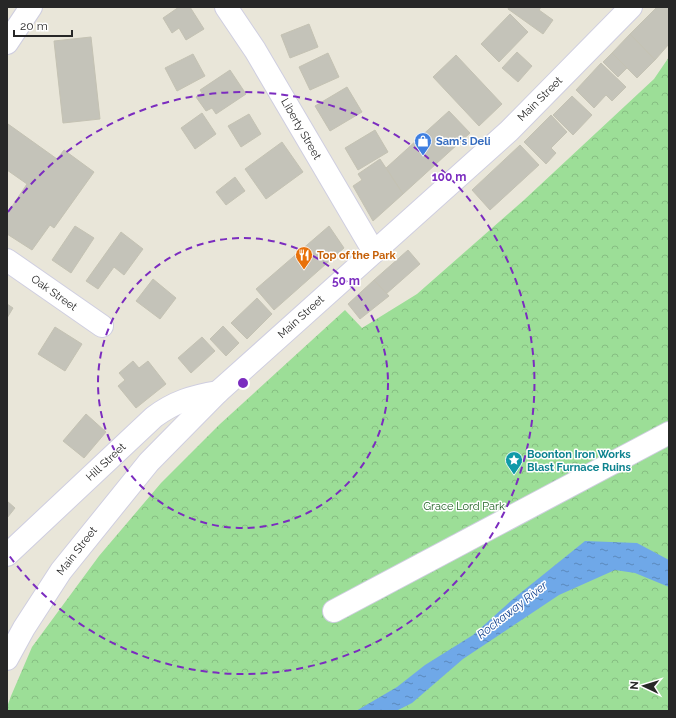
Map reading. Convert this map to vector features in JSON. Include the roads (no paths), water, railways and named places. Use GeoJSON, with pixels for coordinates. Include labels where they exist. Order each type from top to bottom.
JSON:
{"type":"FeatureCollection","features":[{"type":"Feature","properties":{"kind":"street"},"geometry":{"type":"LineString","coordinates":[[7,42],[31,7]]}},
{"type":"Feature","properties":{"kind":"street","name":"Liberty Street"},"geometry":{"type":"LineString","coordinates":[[226,7],[255,50],[374,252]]}},
{"type":"Feature","properties":{"kind":"street","name":"Main Street"},"geometry":{"type":"LineString","coordinates":[[7,659],[24,628],[61,571],[149,462],[218,392],[509,131],[631,7]]}},
{"type":"Feature","properties":{"kind":"street","name":"Oak Street"},"geometry":{"type":"LineString","coordinates":[[7,260],[102,326]]}},
{"type":"Feature","properties":{"kind":"street","name":"Hill Street"},"geometry":{"type":"LineString","coordinates":[[7,555],[154,417],[165,409],[189,398],[218,392]]}},
{"type":"Feature","properties":{"kind":"street"},"geometry":{"type":"LineString","coordinates":[[334,611],[669,433]]}},
{"type":"Feature","properties":{"kind":"water","name":"Rockaway River"},"geometry":{"type":"Polygon","coordinates":[[[585,541],[637,543],[669,560],[669,587],[635,573],[615,570],[559,595],[463,659],[412,703],[396,711],[356,711],[397,687],[425,665],[473,635],[513,599],[585,541]]]}},
{"type":"Feature","properties":{"kind":"place","name":"Sam's Deli"},"geometry":{"type":"Point","coordinates":[423,156]}},
{"type":"Feature","properties":{"kind":"place","name":"Top of the Park"},"geometry":{"type":"Point","coordinates":[304,270]}},
{"type":"Feature","properties":{"kind":"place","name":"Boonton Iron Works Blast Furnace Ruins"},"geometry":{"type":"Point","coordinates":[514,475]}},
{"type":"Feature","properties":{"kind":"park label","name":"Grace Lord Park"},"geometry":{"type":"Point","coordinates":[464,506]}}]}
